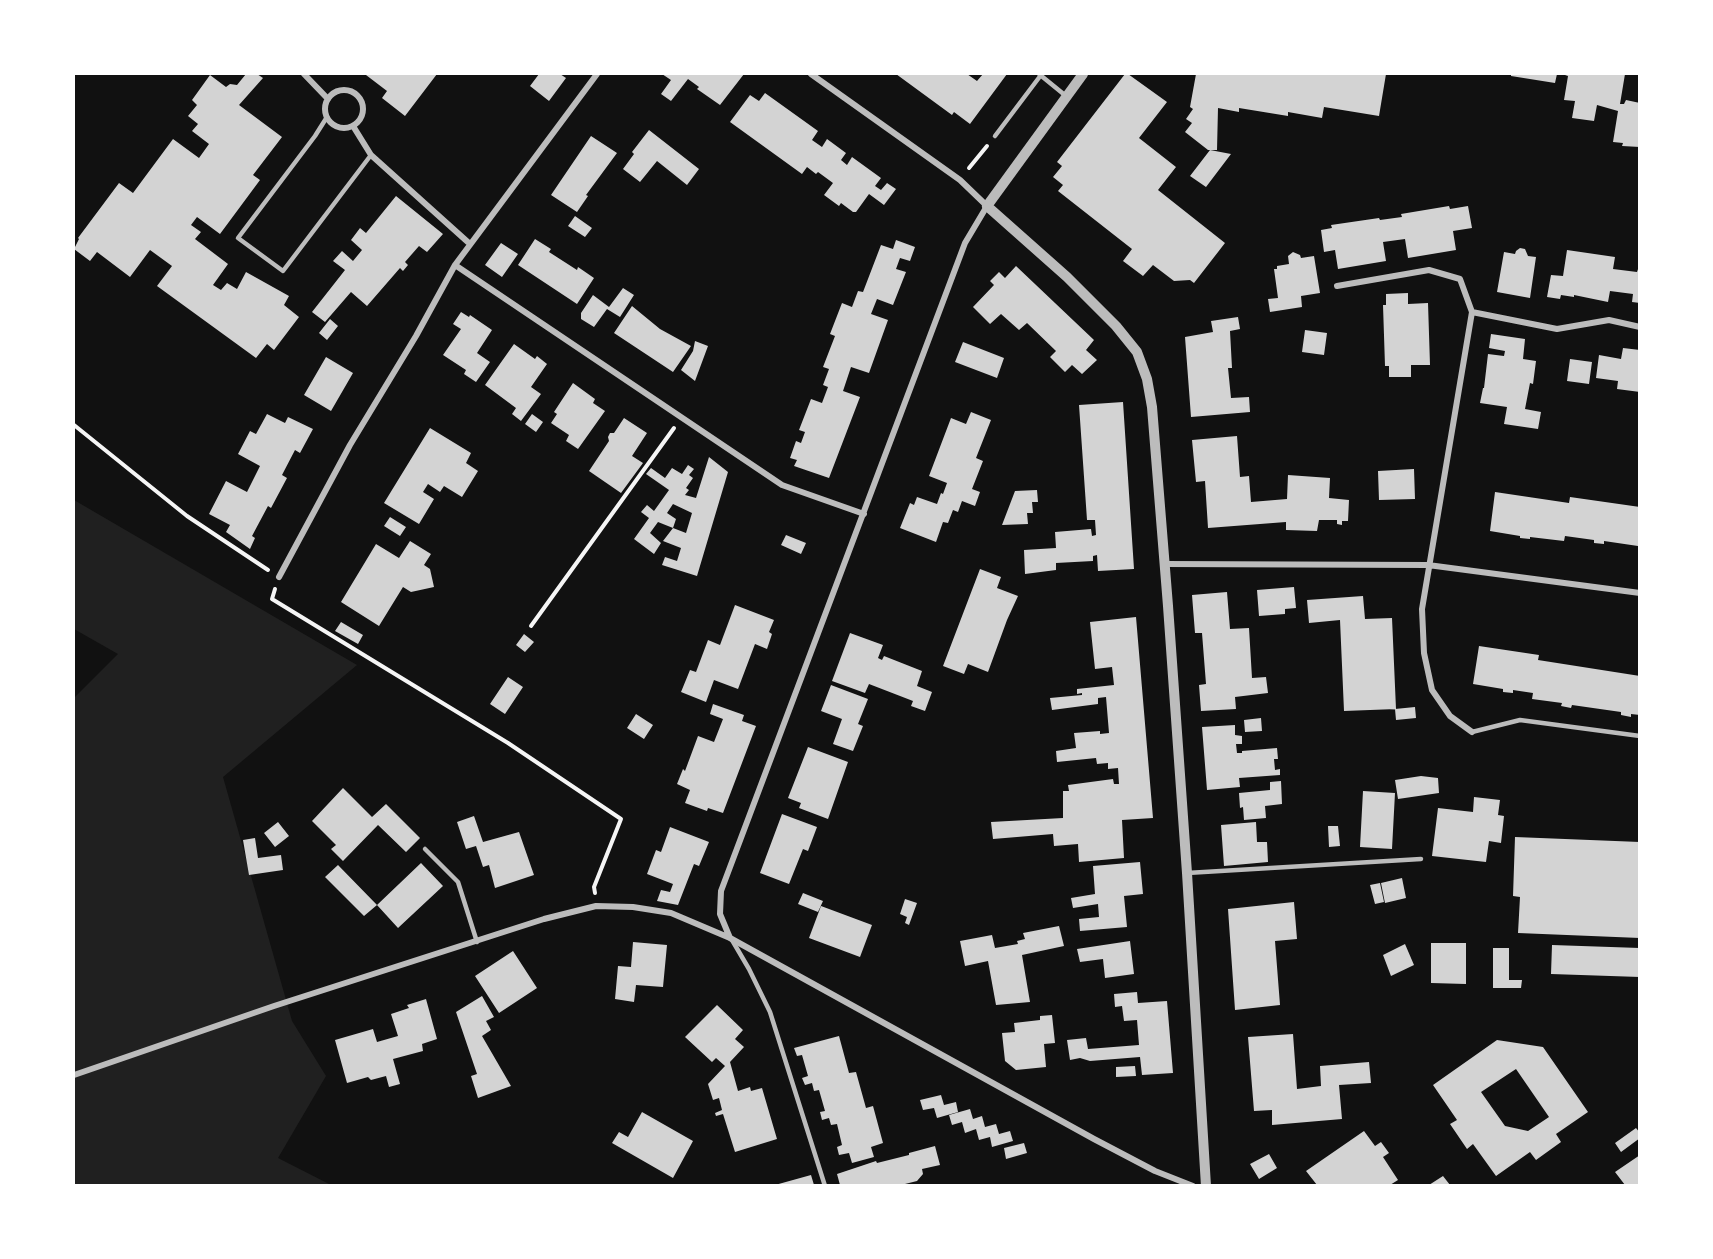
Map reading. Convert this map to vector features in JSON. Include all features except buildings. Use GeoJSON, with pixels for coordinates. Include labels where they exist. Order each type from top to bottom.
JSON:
{"type":"FeatureCollection","features":[{"type":"Feature","properties":{"kind":"street"},"geometry":{"type":"LineString","coordinates":[[304,74],[328,99]]}},
{"type":"Feature","properties":{"kind":"street"},"geometry":{"type":"LineString","coordinates":[[279,577],[350,445],[416,336],[455,265],[597,74]]}},
{"type":"Feature","properties":{"kind":"street"},"geometry":{"type":"LineString","coordinates":[[811,74],[960,180],[1067,277],[1116,326],[1137,352],[1147,379],[1152,407],[1165,564],[1206,1185]]}},
{"type":"Feature","properties":{"kind":"street"},"geometry":{"type":"LineString","coordinates":[[730,938],[720,914],[721,891],[965,243],[987,206],[1083,74]]}},
{"type":"Feature","properties":{"kind":"street"},"geometry":{"type":"LineString","coordinates":[[345,90],[356,94],[363,105],[362,117],[353,126],[347,128],[335,126],[325,111],[328,99],[338,91],[345,90]]}},
{"type":"Feature","properties":{"kind":"street"},"geometry":{"type":"LineString","coordinates":[[353,126],[371,155],[470,244]]}},
{"type":"Feature","properties":{"kind":"street"},"geometry":{"type":"LineString","coordinates":[[455,265],[782,485],[864,514]]}},
{"type":"Feature","properties":{"kind":"street"},"geometry":{"type":"LineString","coordinates":[[1337,286],[1429,270],[1460,279],[1472,312],[1422,609],[1424,653],[1432,690],[1450,716],[1472,732]]}},
{"type":"Feature","properties":{"kind":"street"},"geometry":{"type":"LineString","coordinates":[[1472,312],[1557,329],[1609,320],[1640,327]]}},
{"type":"Feature","properties":{"kind":"street"},"geometry":{"type":"LineString","coordinates":[[1165,564],[1428,565],[1640,592]]}},
{"type":"Feature","properties":{"kind":"street"},"geometry":{"type":"LineString","coordinates":[[74,1075],[274,1006],[544,919],[596,906],[633,907],[671,913],[730,938],[1094,1139],[1155,1171],[1193,1185]]}},
{"type":"Feature","properties":{"kind":"lane"},"geometry":{"type":"LineString","coordinates":[[995,136],[1040,74],[1066,96]]}},
{"type":"Feature","properties":{"kind":"lane"},"geometry":{"type":"LineString","coordinates":[[327,117],[238,238],[283,272],[371,155]]}},
{"type":"Feature","properties":{"kind":"lane"},"geometry":{"type":"LineString","coordinates":[[1472,732],[1520,720],[1640,736]]}},
{"type":"Feature","properties":{"kind":"lane"},"geometry":{"type":"LineString","coordinates":[[425,849],[458,882],[477,942]]}},
{"type":"Feature","properties":{"kind":"lane"},"geometry":{"type":"LineString","coordinates":[[1187,873],[1421,859]]}},
{"type":"Feature","properties":{"kind":"lane"},"geometry":{"type":"LineString","coordinates":[[730,938],[750,969],[770,1012],[825,1185]]}},
{"type":"Feature","properties":{"kind":"path"},"geometry":{"type":"LineString","coordinates":[[960,180],[995,136]]}},
{"type":"Feature","properties":{"kind":"path"},"geometry":{"type":"LineString","coordinates":[[531,627],[682,418]]}},
{"type":"Feature","properties":{"kind":"path"},"geometry":{"type":"LineString","coordinates":[[74,425],[187,516],[279,577],[272,599],[508,743],[621,819],[594,886],[596,906]]}},
{"type":"Feature","properties":{"kind":"shaded area"},"geometry":{"type":"Polygon","coordinates":[[[74,500],[357,665],[223,777],[292,1021],[326,1076],[278,1158],[331,1185],[74,1185],[74,698],[118,654],[74,629],[74,500]]]}}]}
